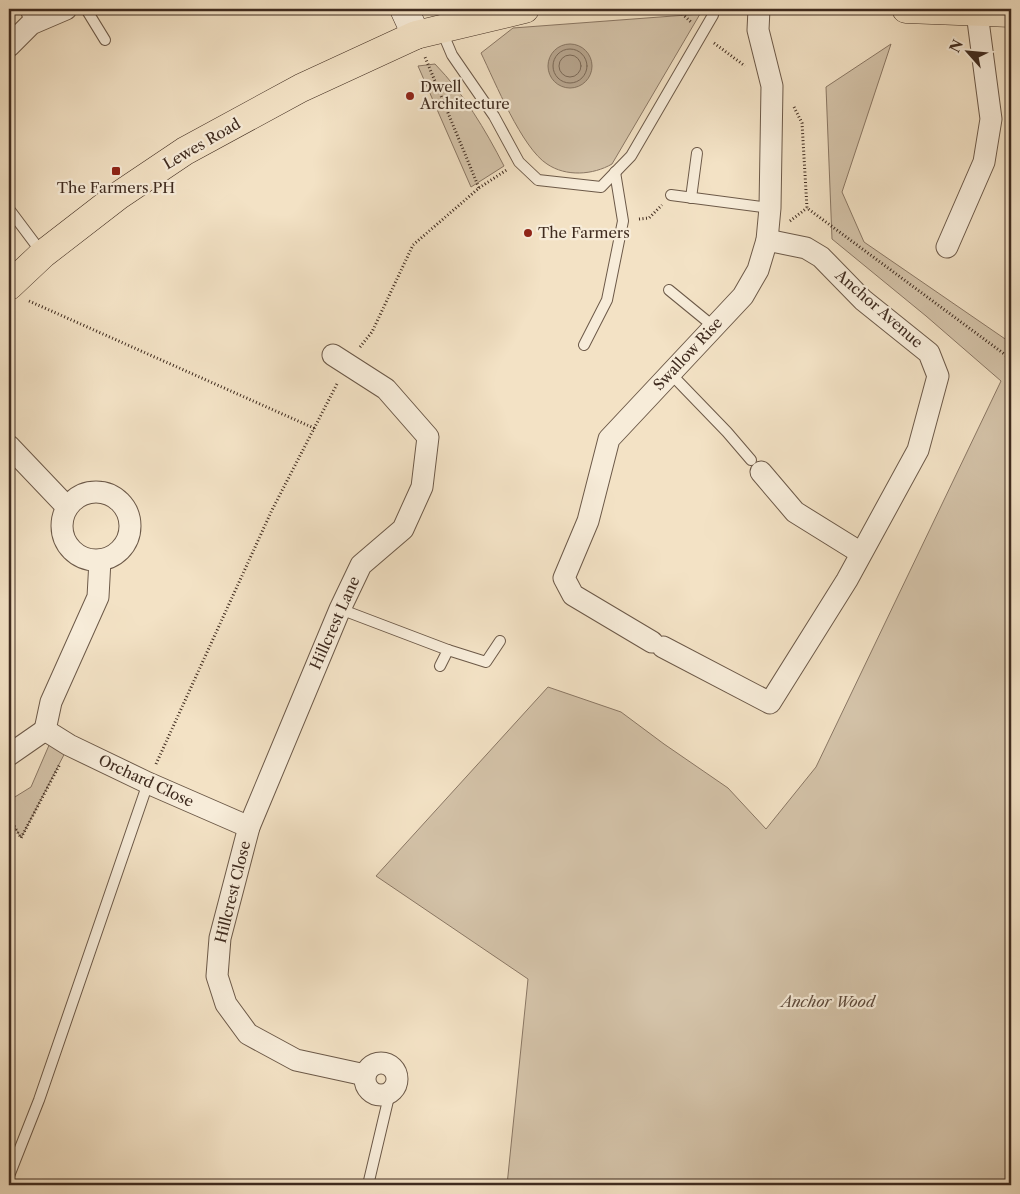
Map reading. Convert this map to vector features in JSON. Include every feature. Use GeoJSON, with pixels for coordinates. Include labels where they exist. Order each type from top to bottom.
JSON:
{"type":"FeatureCollection","features":[{"type":"Feature","properties":{"kind":"highway","name":"Lewes Road"},"geometry":{"type":"LineString","coordinates":[[18,293],[43,254],[118,196],[186,150],[301,88],[428,32],[519,9]]}},
{"type":"Feature","properties":{"kind":"highway"},"geometry":{"type":"LineString","coordinates":[[906,9],[1011,13]]}},
{"type":"Feature","properties":{"kind":"street"},"geometry":{"type":"LineString","coordinates":[[9,46],[28,17],[66,9]]}},
{"type":"Feature","properties":{"kind":"street"},"geometry":{"type":"LineString","coordinates":[[404,9],[428,32]]}},
{"type":"Feature","properties":{"kind":"street","name":"Swallow Rise"},"geometry":{"type":"LineString","coordinates":[[657,645],[573,596],[564,578],[588,521],[608,439],[743,296],[758,270],[767,240],[770,208],[772,86],[758,30],[759,9]]}},
{"type":"Feature","properties":{"kind":"street"},"geometry":{"type":"LineString","coordinates":[[947,247],[984,162],[991,119],[977,13]]}},
{"type":"Feature","properties":{"kind":"street","name":"Anchor Avenue"},"geometry":{"type":"LineString","coordinates":[[657,645],[770,703],[846,580],[918,450],[938,376],[929,353],[863,300],[821,257],[806,248],[767,240]]}},
{"type":"Feature","properties":{"kind":"street","name":"Hillcrest Lane"},"geometry":{"type":"LineString","coordinates":[[249,828],[340,609],[361,565],[403,529],[422,487],[428,438],[386,389],[340,359]]}},
{"type":"Feature","properties":{"kind":"street"},"geometry":{"type":"LineString","coordinates":[[9,446],[67,507]]}},
{"type":"Feature","properties":{"kind":"street"},"geometry":{"type":"LineString","coordinates":[[756,466],[795,512],[861,552]]}},
{"type":"Feature","properties":{"kind":"street"},"geometry":{"type":"LineString","coordinates":[[96,492],[108,494],[125,508],[129,518],[130,530],[126,540],[111,556],[100,560],[78,555],[64,539],[62,528],[67,507],[80,496],[96,492]]}},
{"type":"Feature","properties":{"kind":"street"},"geometry":{"type":"LineString","coordinates":[[9,755],[45,730],[51,702],[98,597],[100,560]]}},
{"type":"Feature","properties":{"kind":"street","name":"Orchard Close"},"geometry":{"type":"LineString","coordinates":[[45,730],[69,745],[148,783],[249,828]]}},
{"type":"Feature","properties":{"kind":"street","name":"Hillcrest Close"},"geometry":{"type":"LineString","coordinates":[[249,828],[220,938],[217,976],[226,1004],[248,1034],[296,1060],[365,1075],[370,1066],[375,1064],[391,1067],[397,1076],[397,1081],[390,1092]]}},
{"type":"Feature","properties":{"kind":"lane"},"geometry":{"type":"LineString","coordinates":[[86,9],[104,40]]}},
{"type":"Feature","properties":{"kind":"lane"},"geometry":{"type":"LineString","coordinates":[[428,32],[452,55],[494,116],[519,162],[538,180],[601,187],[631,156],[713,15],[714,9]]}},
{"type":"Feature","properties":{"kind":"lane"},"geometry":{"type":"LineString","coordinates":[[690,198],[697,153]]}},
{"type":"Feature","properties":{"kind":"lane"},"geometry":{"type":"LineString","coordinates":[[584,345],[608,300],[623,221],[622,201],[615,172]]}},
{"type":"Feature","properties":{"kind":"lane"},"geometry":{"type":"LineString","coordinates":[[671,195],[770,208]]}},
{"type":"Feature","properties":{"kind":"lane"},"geometry":{"type":"LineString","coordinates":[[9,209],[43,254]]}},
{"type":"Feature","properties":{"kind":"lane"},"geometry":{"type":"LineString","coordinates":[[668,290],[713,326]]}},
{"type":"Feature","properties":{"kind":"lane"},"geometry":{"type":"LineString","coordinates":[[670,373],[727,432],[756,466]]}},
{"type":"Feature","properties":{"kind":"lane"},"geometry":{"type":"LineString","coordinates":[[340,609],[448,650],[486,662],[500,641]]}},
{"type":"Feature","properties":{"kind":"lane"},"geometry":{"type":"LineString","coordinates":[[440,666],[448,650]]}},
{"type":"Feature","properties":{"kind":"lane"},"geometry":{"type":"LineString","coordinates":[[9,1176],[39,1100],[148,783]]}},
{"type":"Feature","properties":{"kind":"lane","name":"Hillcrest Close"},"geometry":{"type":"LineString","coordinates":[[368,1185],[390,1092]]}},
{"type":"Feature","properties":{"kind":"path"},"geometry":{"type":"LineString","coordinates":[[676,9],[702,34],[772,86],[794,107],[802,123],[807,208],[1011,359]]}},
{"type":"Feature","properties":{"kind":"path"},"geometry":{"type":"LineString","coordinates":[[428,32],[478,188]]}},
{"type":"Feature","properties":{"kind":"path"},"geometry":{"type":"LineString","coordinates":[[148,783],[272,510],[316,429],[340,359],[372,332],[413,245],[478,188],[519,162]]}},
{"type":"Feature","properties":{"kind":"path"},"geometry":{"type":"LineString","coordinates":[[623,221],[649,218],[671,195]]}},
{"type":"Feature","properties":{"kind":"path"},"geometry":{"type":"LineString","coordinates":[[18,293],[316,429]]}},
{"type":"Feature","properties":{"kind":"path"},"geometry":{"type":"LineString","coordinates":[[9,816],[21,838],[69,745]]}},
{"type":"Feature","properties":{"kind":"green space"},"geometry":{"type":"Polygon","coordinates":[[[700,14],[612,164],[605,168],[588,172],[571,173],[562,171],[547,164],[538,156],[528,144],[501,97],[481,53],[513,28],[700,14]]]}},
{"type":"Feature","properties":{"kind":"green space","name":"Anchor Wood"},"geometry":{"type":"Polygon","coordinates":[[[891,44],[842,192],[864,242],[1011,343],[1011,1185],[507,1185],[528,979],[376,876],[548,687],[621,712],[728,788],[766,829],[816,767],[1001,381],[926,316],[832,239],[826,87],[891,44]]]}},
{"type":"Feature","properties":{"kind":"green space"},"geometry":{"type":"Polygon","coordinates":[[[435,64],[446,75],[473,112],[504,166],[471,187],[418,66],[435,64]]]}},
{"type":"Feature","properties":{"kind":"green space"},"geometry":{"type":"Polygon","coordinates":[[[53,736],[69,745],[21,838],[9,817],[9,798],[10,800],[31,787],[53,736]]]}},
{"type":"Feature","properties":{"kind":"water"},"geometry":{"type":"Polygon","coordinates":[[[570,44],[582,48],[588,54],[592,66],[588,78],[582,84],[570,88],[558,84],[552,78],[548,66],[552,54],[558,48],[570,44]]]}},
{"type":"Feature","properties":{"kind":"place","name":"Dwell Architecture"},"geometry":{"type":"Point","coordinates":[410,96]}},
{"type":"Feature","properties":{"kind":"place","name":"The Farmers PH"},"geometry":{"type":"Point","coordinates":[116,171]}},
{"type":"Feature","properties":{"kind":"place","name":"The Farmers"},"geometry":{"type":"Point","coordinates":[528,233]}}]}
